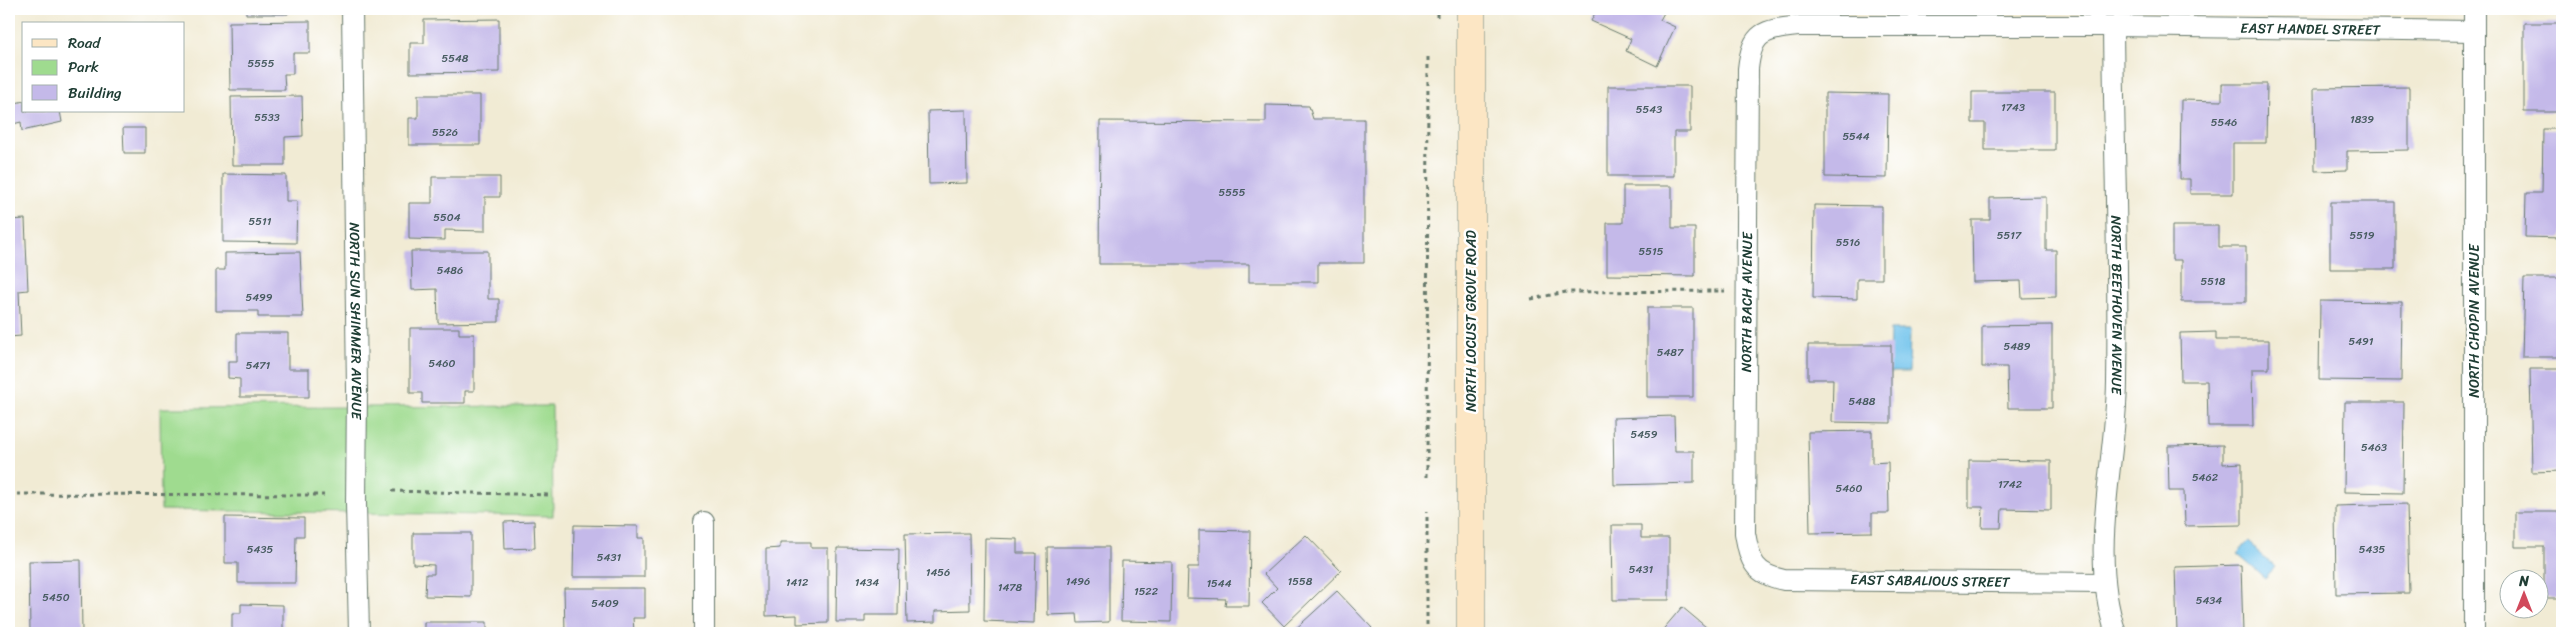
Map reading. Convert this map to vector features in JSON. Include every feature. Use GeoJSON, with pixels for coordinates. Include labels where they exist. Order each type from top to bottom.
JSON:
{"type":"FeatureCollection","features":[{"type":"Feature","properties":{"kind":"main road","name":"NORTH LOCUST GROVE ROAD"},"geometry":{"type":"LineString","coordinates":[[1470,9],[1471,633]]}},
{"type":"Feature","properties":{"kind":"street","name":"NORTH SUN SHIMMER AVENUE"},"geometry":{"type":"LineString","coordinates":[[352,9],[357,390],[356,504],[359,633]]}},
{"type":"Feature","properties":{"kind":"street","name":"NORTH CHOPIN AVENUE"},"geometry":{"type":"LineString","coordinates":[[2474,9],[2474,633]]}},
{"type":"Feature","properties":{"kind":"street","name":"EAST HANDEL STREET"},"geometry":{"type":"LineString","coordinates":[[1758,36],[1772,29],[1799,26],[2113,26],[2474,31]]}},
{"type":"Feature","properties":{"kind":"street","name":"NORTH BEETHOVEN AVENUE"},"geometry":{"type":"LineString","coordinates":[[2113,26],[2117,384],[2104,537],[2104,583],[2110,615],[2116,633]]}},
{"type":"Feature","properties":{"kind":"street","name":"NORTH BACH AVENUE"},"geometry":{"type":"LineString","coordinates":[[1758,36],[1750,51],[1748,69],[1745,533],[1748,556],[1758,570]]}},
{"type":"Feature","properties":{"kind":"street"},"geometry":{"type":"LineString","coordinates":[[704,522],[704,633]]}},
{"type":"Feature","properties":{"kind":"street","name":"EAST SABALIOUS STREET"},"geometry":{"type":"LineString","coordinates":[[1758,570],[1770,577],[1784,580],[2104,583]]}},
{"type":"Feature","properties":{"kind":"path"},"geometry":{"type":"LineString","coordinates":[[1437,17],[1438,9]]}},
{"type":"Feature","properties":{"kind":"path"},"geometry":{"type":"LineString","coordinates":[[1427,477],[1428,54]]}},
{"type":"Feature","properties":{"kind":"path"},"geometry":{"type":"LineString","coordinates":[[1531,299],[1566,292],[1747,290]]}},
{"type":"Feature","properties":{"kind":"path"},"geometry":{"type":"LineString","coordinates":[[392,491],[550,495]]}},
{"type":"Feature","properties":{"kind":"path"},"geometry":{"type":"LineString","coordinates":[[9,494],[324,495]]}},
{"type":"Feature","properties":{"kind":"path"},"geometry":{"type":"LineString","coordinates":[[1427,511],[1427,633]]}},
{"type":"Feature","properties":{"kind":"green space"},"geometry":{"type":"Polygon","coordinates":[[[552,406],[553,516],[161,510],[160,408],[552,406]]]}},
{"type":"Feature","properties":{"kind":"water"},"geometry":{"type":"Polygon","coordinates":[[[1890,330],[1910,330],[1909,372],[1889,372],[1890,330]]]}},
{"type":"Feature","properties":{"kind":"water"},"geometry":{"type":"Polygon","coordinates":[[[2248,542],[2275,567],[2265,578],[2237,554],[2248,542]]]}},
{"type":"Feature","properties":{"kind":"building"},"geometry":{"type":"Polygon","coordinates":[[[246,9],[288,9],[288,14],[246,14],[246,9]]]}},
{"type":"Feature","properties":{"kind":"building"},"geometry":{"type":"Polygon","coordinates":[[[1597,9],[1666,9],[1660,20],[1675,27],[1657,66],[1626,51],[1631,39],[1591,21],[1597,9]]]}},
{"type":"Feature","properties":{"kind":"building"},"geometry":{"type":"Polygon","coordinates":[[[499,19],[499,72],[410,73],[410,43],[424,43],[424,20],[499,19]]]}},
{"type":"Feature","properties":{"kind":"building"},"geometry":{"type":"Polygon","coordinates":[[[310,21],[310,53],[293,53],[293,74],[284,74],[285,90],[230,90],[229,22],[310,21]]]}},
{"type":"Feature","properties":{"kind":"building"},"geometry":{"type":"Polygon","coordinates":[[[2524,23],[2562,23],[2562,112],[2524,112],[2524,23]]]}},
{"type":"Feature","properties":{"kind":"building"},"geometry":{"type":"Polygon","coordinates":[[[2222,84],[2267,84],[2266,143],[2233,143],[2233,194],[2190,194],[2190,179],[2180,179],[2181,100],[2222,101],[2222,84]]]}},
{"type":"Feature","properties":{"kind":"building"},"geometry":{"type":"Polygon","coordinates":[[[1608,86],[1690,86],[1690,132],[1674,132],[1674,176],[1608,176],[1608,86]]]}},
{"type":"Feature","properties":{"kind":"building"},"geometry":{"type":"Polygon","coordinates":[[[2409,87],[2409,150],[2347,151],[2347,170],[2315,171],[2314,88],[2409,87]]]}},
{"type":"Feature","properties":{"kind":"building"},"geometry":{"type":"Polygon","coordinates":[[[1972,92],[2055,92],[2055,150],[1985,150],[1985,123],[1972,123],[1972,92]]]}},
{"type":"Feature","properties":{"kind":"building"},"geometry":{"type":"Polygon","coordinates":[[[1825,93],[1888,94],[1887,178],[1825,177],[1825,93]]]}},
{"type":"Feature","properties":{"kind":"building"},"geometry":{"type":"Polygon","coordinates":[[[418,95],[480,95],[480,145],[409,145],[409,118],[418,118],[418,95]]]}},
{"type":"Feature","properties":{"kind":"building"},"geometry":{"type":"Polygon","coordinates":[[[302,96],[303,136],[285,137],[285,165],[232,165],[231,97],[302,96]]]}},
{"type":"Feature","properties":{"kind":"building"},"geometry":{"type":"Polygon","coordinates":[[[9,99],[11,104],[22,101],[22,112],[60,112],[62,122],[22,131],[21,122],[9,125],[9,99]]]}},
{"type":"Feature","properties":{"kind":"building"},"geometry":{"type":"Polygon","coordinates":[[[1266,105],[1309,106],[1313,119],[1364,119],[1364,263],[1318,263],[1318,282],[1249,282],[1249,264],[1099,264],[1100,121],[1266,122],[1266,105]]]}},
{"type":"Feature","properties":{"kind":"building"},"geometry":{"type":"Polygon","coordinates":[[[966,110],[967,183],[929,184],[928,111],[966,110]]]}},
{"type":"Feature","properties":{"kind":"building"},"geometry":{"type":"Polygon","coordinates":[[[123,128],[145,128],[145,153],[124,153],[123,128]]]}},
{"type":"Feature","properties":{"kind":"building"},"geometry":{"type":"Polygon","coordinates":[[[2543,129],[2562,129],[2562,238],[2525,237],[2526,193],[2542,193],[2543,129]]]}},
{"type":"Feature","properties":{"kind":"building"},"geometry":{"type":"Polygon","coordinates":[[[223,174],[286,175],[286,201],[297,201],[296,243],[223,242],[223,174]]]}},
{"type":"Feature","properties":{"kind":"building"},"geometry":{"type":"Polygon","coordinates":[[[432,177],[500,177],[500,197],[485,197],[485,231],[445,230],[445,240],[409,239],[409,203],[432,203],[432,177]]]}},
{"type":"Feature","properties":{"kind":"building"},"geometry":{"type":"Polygon","coordinates":[[[1623,186],[1672,186],[1672,228],[1695,228],[1695,276],[1607,275],[1607,223],[1623,223],[1623,186]]]}},
{"type":"Feature","properties":{"kind":"building"},"geometry":{"type":"Polygon","coordinates":[[[2046,197],[2046,250],[2056,250],[2056,297],[2022,298],[2021,281],[1973,282],[1972,220],[1990,220],[1990,198],[2046,197]]]}},
{"type":"Feature","properties":{"kind":"building"},"geometry":{"type":"Polygon","coordinates":[[[2330,202],[2395,202],[2395,269],[2330,269],[2330,202]]]}},
{"type":"Feature","properties":{"kind":"building"},"geometry":{"type":"Polygon","coordinates":[[[1814,205],[1882,206],[1882,279],[1857,279],[1857,299],[1813,298],[1814,205]]]}},
{"type":"Feature","properties":{"kind":"building"},"geometry":{"type":"Polygon","coordinates":[[[25,219],[28,290],[19,291],[21,336],[9,337],[9,220],[25,219]]]}},
{"type":"Feature","properties":{"kind":"building"},"geometry":{"type":"Polygon","coordinates":[[[2172,226],[2218,226],[2218,247],[2246,247],[2246,302],[2181,302],[2181,260],[2172,260],[2172,226]]]}},
{"type":"Feature","properties":{"kind":"building"},"geometry":{"type":"Polygon","coordinates":[[[411,251],[488,251],[488,299],[499,299],[499,322],[438,323],[437,289],[412,290],[411,251]]]}},
{"type":"Feature","properties":{"kind":"building"},"geometry":{"type":"Polygon","coordinates":[[[300,252],[303,317],[258,317],[258,311],[216,311],[216,270],[225,270],[225,253],[300,252]]]}},
{"type":"Feature","properties":{"kind":"building"},"geometry":{"type":"Polygon","coordinates":[[[2524,278],[2562,278],[2562,357],[2522,357],[2524,278]]]}},
{"type":"Feature","properties":{"kind":"building"},"geometry":{"type":"Polygon","coordinates":[[[2320,301],[2402,302],[2401,381],[2319,380],[2320,301]]]}},
{"type":"Feature","properties":{"kind":"building"},"geometry":{"type":"Polygon","coordinates":[[[1647,308],[1693,308],[1693,397],[1647,397],[1647,308]]]}},
{"type":"Feature","properties":{"kind":"building"},"geometry":{"type":"Polygon","coordinates":[[[2052,325],[2052,408],[2008,408],[2007,367],[1982,367],[1982,326],[2052,325]]]}},
{"type":"Feature","properties":{"kind":"building"},"geometry":{"type":"Polygon","coordinates":[[[410,328],[459,328],[459,334],[474,334],[474,391],[465,391],[465,403],[422,403],[422,393],[410,393],[410,328]]]}},
{"type":"Feature","properties":{"kind":"building"},"geometry":{"type":"Polygon","coordinates":[[[2216,332],[2216,340],[2269,340],[2269,369],[2252,369],[2253,426],[2208,426],[2207,381],[2181,381],[2180,333],[2216,332]]]}},
{"type":"Feature","properties":{"kind":"building"},"geometry":{"type":"Polygon","coordinates":[[[237,333],[288,333],[288,369],[309,369],[309,397],[240,397],[240,379],[228,378],[228,361],[237,361],[237,333]]]}},
{"type":"Feature","properties":{"kind":"building"},"geometry":{"type":"Polygon","coordinates":[[[1808,345],[1891,345],[1891,423],[1832,422],[1833,379],[1808,379],[1808,345]]]}},
{"type":"Feature","properties":{"kind":"building"},"geometry":{"type":"Polygon","coordinates":[[[2530,369],[2562,369],[2562,471],[2532,472],[2530,369]]]}},
{"type":"Feature","properties":{"kind":"building"},"geometry":{"type":"Polygon","coordinates":[[[2345,402],[2404,402],[2403,493],[2344,492],[2345,402]]]}},
{"type":"Feature","properties":{"kind":"building"},"geometry":{"type":"Polygon","coordinates":[[[1674,416],[1675,451],[1694,451],[1694,483],[1614,485],[1613,418],[1674,416]]]}},
{"type":"Feature","properties":{"kind":"building"},"geometry":{"type":"Polygon","coordinates":[[[1872,431],[1872,463],[1888,462],[1889,513],[1872,513],[1872,532],[1810,533],[1808,432],[1872,431]]]}},
{"type":"Feature","properties":{"kind":"building"},"geometry":{"type":"Polygon","coordinates":[[[2223,445],[2223,464],[2242,463],[2242,525],[2185,526],[2184,491],[2169,491],[2168,446],[2223,445]]]}},
{"type":"Feature","properties":{"kind":"building"},"geometry":{"type":"Polygon","coordinates":[[[1969,460],[2051,461],[2051,510],[2002,509],[2001,528],[1982,528],[1983,507],[1969,507],[1969,460]]]}},
{"type":"Feature","properties":{"kind":"building"},"geometry":{"type":"Polygon","coordinates":[[[2407,504],[2409,593],[2336,594],[2335,506],[2407,504]]]}},
{"type":"Feature","properties":{"kind":"building"},"geometry":{"type":"Polygon","coordinates":[[[2515,512],[2562,512],[2562,598],[2548,598],[2548,570],[2544,570],[2544,547],[2515,547],[2515,512]]]}},
{"type":"Feature","properties":{"kind":"building"},"geometry":{"type":"Polygon","coordinates":[[[225,517],[304,518],[304,536],[296,536],[295,583],[238,583],[238,563],[225,563],[225,517]]]}},
{"type":"Feature","properties":{"kind":"building"},"geometry":{"type":"Polygon","coordinates":[[[534,521],[535,548],[505,549],[504,522],[534,521]]]}},
{"type":"Feature","properties":{"kind":"building"},"geometry":{"type":"Polygon","coordinates":[[[574,525],[638,526],[638,538],[644,538],[644,577],[573,577],[574,525]]]}},
{"type":"Feature","properties":{"kind":"building"},"geometry":{"type":"Polygon","coordinates":[[[1612,525],[1641,525],[1641,538],[1669,538],[1669,600],[1613,600],[1612,525]]]}},
{"type":"Feature","properties":{"kind":"building"},"geometry":{"type":"Polygon","coordinates":[[[1199,530],[1250,531],[1249,606],[1225,606],[1226,599],[1187,598],[1188,567],[1199,567],[1199,530]]]}},
{"type":"Feature","properties":{"kind":"building"},"geometry":{"type":"Polygon","coordinates":[[[413,533],[471,533],[471,597],[425,596],[426,574],[434,574],[434,565],[413,564],[413,533]]]}},
{"type":"Feature","properties":{"kind":"building"},"geometry":{"type":"Polygon","coordinates":[[[969,533],[970,610],[935,611],[935,622],[907,623],[905,534],[969,533]]]}},
{"type":"Feature","properties":{"kind":"building"},"geometry":{"type":"Polygon","coordinates":[[[1306,535],[1341,571],[1284,626],[1262,603],[1277,588],[1264,574],[1306,535]]]}},
{"type":"Feature","properties":{"kind":"building"},"geometry":{"type":"Polygon","coordinates":[[[985,538],[1017,539],[1017,553],[1036,553],[1034,623],[984,621],[985,538]]]}},
{"type":"Feature","properties":{"kind":"building"},"geometry":{"type":"Polygon","coordinates":[[[780,542],[811,542],[811,548],[828,548],[828,623],[797,624],[797,615],[766,616],[766,549],[780,548],[780,542]]]}},
{"type":"Feature","properties":{"kind":"building"},"geometry":{"type":"Polygon","coordinates":[[[1047,547],[1109,547],[1109,622],[1078,623],[1077,614],[1048,615],[1047,547]]]}},
{"type":"Feature","properties":{"kind":"building"},"geometry":{"type":"Polygon","coordinates":[[[837,548],[899,549],[898,615],[865,615],[865,622],[836,622],[837,548]]]}},
{"type":"Feature","properties":{"kind":"building"},"geometry":{"type":"Polygon","coordinates":[[[81,560],[82,633],[30,633],[29,561],[81,560]]]}},
{"type":"Feature","properties":{"kind":"building"},"geometry":{"type":"Polygon","coordinates":[[[1122,561],[1172,562],[1171,622],[1121,621],[1122,561]]]}},
{"type":"Feature","properties":{"kind":"building"},"geometry":{"type":"Polygon","coordinates":[[[2241,565],[2243,633],[2177,633],[2175,567],[2241,565]]]}},
{"type":"Feature","properties":{"kind":"building"},"geometry":{"type":"Polygon","coordinates":[[[564,588],[645,588],[645,618],[633,618],[634,631],[645,631],[645,633],[565,633],[564,588]]]}},
{"type":"Feature","properties":{"kind":"building"},"geometry":{"type":"Polygon","coordinates":[[[1337,591],[1372,628],[1366,633],[1291,633],[1337,591]]]}},
{"type":"Feature","properties":{"kind":"building"},"geometry":{"type":"Polygon","coordinates":[[[241,604],[283,605],[283,633],[232,633],[232,613],[241,613],[241,604]]]}},
{"type":"Feature","properties":{"kind":"building"},"geometry":{"type":"Polygon","coordinates":[[[1682,607],[1712,632],[1660,633],[1682,607]]]}},
{"type":"Feature","properties":{"kind":"building"},"geometry":{"type":"Polygon","coordinates":[[[424,622],[487,622],[487,633],[424,633],[424,622]]]}}]}
